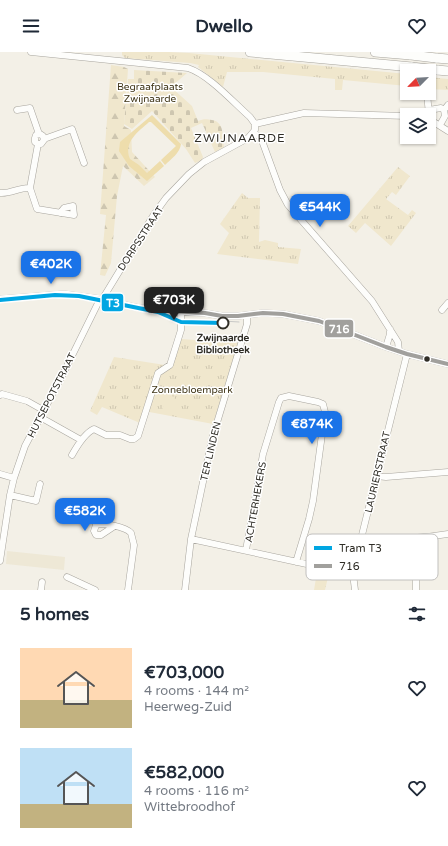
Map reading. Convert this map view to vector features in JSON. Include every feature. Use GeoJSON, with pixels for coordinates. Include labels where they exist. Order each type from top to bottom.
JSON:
{"type":"FeatureCollection","features":[{"type":"Feature","properties":{"kind":"highway"},"geometry":{"type":"LineString","coordinates":[[250,52],[448,71]]}},
{"type":"Feature","properties":{"kind":"highway"},"geometry":{"type":"LineString","coordinates":[[375,52],[448,59]]}},
{"type":"Feature","properties":{"kind":"street"},"geometry":{"type":"LineString","coordinates":[[31,52],[188,68],[194,70],[209,80],[250,117],[255,124],[256,127],[254,133],[261,138],[280,190],[288,205],[372,301],[398,342],[399,351]]}},
{"type":"Feature","properties":{"kind":"street"},"geometry":{"type":"LineString","coordinates":[[423,52],[424,64]]}},
{"type":"Feature","properties":{"kind":"street"},"geometry":{"type":"LineString","coordinates":[[17,110],[30,108],[42,137],[43,143],[38,144],[30,188],[37,209],[60,213]]}},
{"type":"Feature","properties":{"kind":"street"},"geometry":{"type":"LineString","coordinates":[[436,110],[446,108],[440,125]]}},
{"type":"Feature","properties":{"kind":"street"},"geometry":{"type":"LineString","coordinates":[[255,124],[304,113],[400,116]]}},
{"type":"Feature","properties":{"kind":"street"},"geometry":{"type":"LineString","coordinates":[[436,123],[448,131]]}},
{"type":"Feature","properties":{"kind":"street"},"geometry":{"type":"LineString","coordinates":[[42,137],[72,129],[84,163]]}},
{"type":"Feature","properties":{"kind":"street","name":"DORPSSTRAAT"},"geometry":{"type":"LineString","coordinates":[[101,299],[166,198],[189,174],[204,162],[248,138],[254,133]]}},
{"type":"Feature","properties":{"kind":"street"},"geometry":{"type":"LineString","coordinates":[[0,193],[8,193],[24,188],[30,188]]}},
{"type":"Feature","properties":{"kind":"street"},"geometry":{"type":"LineString","coordinates":[[0,298],[60,294],[101,299],[143,308],[205,313],[222,316],[263,313],[283,314],[319,321],[406,354],[448,364]]}},
{"type":"Feature","properties":{"kind":"street","name":"HUTSEPOTSTRAAT"},"geometry":{"type":"LineString","coordinates":[[0,557],[10,495],[25,446],[101,299]]}},
{"type":"Feature","properties":{"kind":"street"},"geometry":{"type":"LineString","coordinates":[[442,310],[448,303]]}},
{"type":"Feature","properties":{"kind":"street"},"geometry":{"type":"LineString","coordinates":[[72,455],[82,440],[90,431],[94,429],[106,435],[120,435],[130,439],[134,439],[138,436],[158,372],[170,365],[181,330],[181,312]]}},
{"type":"Feature","properties":{"kind":"street","name":"TER LINDEN"},"geometry":{"type":"LineString","coordinates":[[184,590],[191,539],[212,439],[246,324],[247,315]]}},
{"type":"Feature","properties":{"kind":"street"},"geometry":{"type":"LineString","coordinates":[[386,347],[390,334],[390,328]]}},
{"type":"Feature","properties":{"kind":"street","name":"LAURIERSTRAAT"},"geometry":{"type":"LineString","coordinates":[[363,534],[406,354]]}},
{"type":"Feature","properties":{"kind":"street"},"geometry":{"type":"LineString","coordinates":[[0,395],[2,394],[27,402],[43,410]]}},
{"type":"Feature","properties":{"kind":"street","name":"ACHTERHEKERS"},"geometry":{"type":"LineString","coordinates":[[246,550],[264,454],[279,402],[281,398],[289,396],[318,402],[323,404],[325,412],[316,480],[309,519],[296,562]]}},
{"type":"Feature","properties":{"kind":"street"},"geometry":{"type":"LineString","coordinates":[[40,417],[82,440]]}},
{"type":"Feature","properties":{"kind":"street"},"geometry":{"type":"LineString","coordinates":[[376,476],[386,477],[448,472]]}},
{"type":"Feature","properties":{"kind":"street"},"geometry":{"type":"LineString","coordinates":[[0,474],[14,478]]}},
{"type":"Feature","properties":{"kind":"street"},"geometry":{"type":"LineString","coordinates":[[10,495],[36,501],[40,484]]}},
{"type":"Feature","properties":{"kind":"street"},"geometry":{"type":"LineString","coordinates":[[113,527],[129,530],[134,540],[128,590]]}},
{"type":"Feature","properties":{"kind":"street"},"geometry":{"type":"LineString","coordinates":[[438,536],[448,534]]}},
{"type":"Feature","properties":{"kind":"street"},"geometry":{"type":"LineString","coordinates":[[191,539],[306,564]]}},
{"type":"Feature","properties":{"kind":"street"},"geometry":{"type":"LineString","coordinates":[[67,577],[96,590]]}},
{"type":"Feature","properties":{"kind":"street","name":"LAURIERSTRAAT"},"geometry":{"type":"LineString","coordinates":[[354,580],[355,590]]}},
{"type":"Feature","properties":{"kind":"street"},"geometry":{"type":"LineString","coordinates":[[41,590],[42,582]]}},
{"type":"Feature","properties":{"kind":"shaded area"},"geometry":{"type":"Polygon","coordinates":[[[152,115],[181,144],[177,153],[165,165],[161,160],[176,146],[151,122],[149,122],[136,134],[128,147],[130,159],[147,173],[160,161],[164,166],[147,181],[129,166],[119,151],[120,142],[152,115]]]}},
{"type":"Feature","properties":{"kind":"shaded area"},"geometry":{"type":"Polygon","coordinates":[[[7,551],[65,557],[64,570],[6,564],[7,551]]]}},
{"type":"Feature","properties":{"kind":"green space"},"geometry":{"type":"Polygon","coordinates":[[[122,52],[189,53],[400,73],[400,85],[343,80],[342,90],[335,90],[335,79],[263,72],[227,72],[223,87],[198,67],[199,65],[125,58],[122,55],[122,52]]]}},
{"type":"Feature","properties":{"kind":"green space"},"geometry":{"type":"Polygon","coordinates":[[[111,65],[128,69],[124,126],[131,130],[132,152],[155,177],[144,186],[123,166],[117,196],[111,263],[105,276],[100,275],[106,215],[100,214],[111,65]]]}},
{"type":"Feature","properties":{"kind":"green space","name":"Begraafplaats Zwijnaarde"},"geometry":{"type":"Polygon","coordinates":[[[134,70],[187,73],[171,87],[192,106],[198,121],[210,120],[216,121],[219,124],[222,130],[224,147],[215,152],[210,141],[212,140],[209,138],[202,123],[191,128],[203,157],[202,160],[195,163],[186,149],[152,111],[132,129],[124,124],[128,79],[134,79],[134,70]]]}},
{"type":"Feature","properties":{"kind":"green space"},"geometry":{"type":"Polygon","coordinates":[[[436,78],[448,79],[448,90],[436,89],[436,78]]]}},
{"type":"Feature","properties":{"kind":"green space"},"geometry":{"type":"Polygon","coordinates":[[[398,167],[410,176],[396,195],[392,192],[386,199],[408,215],[412,210],[416,213],[391,246],[365,223],[356,233],[348,226],[398,167]]]}},
{"type":"Feature","properties":{"kind":"green space"},"geometry":{"type":"Polygon","coordinates":[[[242,193],[248,198],[260,198],[259,242],[265,240],[278,243],[278,247],[301,249],[298,264],[217,254],[229,233],[220,224],[242,193]]]}},
{"type":"Feature","properties":{"kind":"green space","name":"Zonnebloempark"},"geometry":{"type":"Polygon","coordinates":[[[181,339],[238,343],[213,424],[144,411],[140,423],[102,407],[97,415],[90,411],[114,357],[165,365],[167,368],[181,339]]]}},
{"type":"Feature","properties":{"kind":"green space"},"geometry":{"type":"Polygon","coordinates":[[[165,395],[175,397],[172,415],[162,413],[165,395]]]}},
{"type":"Feature","properties":{"kind":"green space"},"geometry":{"type":"Polygon","coordinates":[[[316,580],[327,580],[325,590],[314,590],[316,580]]]}},
{"type":"Feature","properties":{"kind":"tram line","name":"T3"},"geometry":{"type":"LineString","coordinates":[[0,300],[55,295],[79,296],[158,312],[181,322],[223,323]]}},
{"type":"Feature","properties":{"kind":"tram line"},"geometry":{"type":"LineString","coordinates":[[192,322],[207,321]]}},
{"type":"Feature","properties":{"kind":"tram line"},"geometry":{"type":"LineString","coordinates":[[223,321],[239,322]]}},
{"type":"Feature","properties":{"kind":"transit line","name":"716"},"geometry":{"type":"LineString","coordinates":[[0,299],[64,294],[101,299],[134,307],[155,310],[205,313],[222,316],[263,313],[283,314],[319,321],[386,347],[448,364]]}},
{"type":"Feature","properties":{"kind":"place","name":"Zwijnaarde Bibliotheek"},"geometry":{"type":"Point","coordinates":[223,323]}},
{"type":"Feature","properties":{"kind":"district","name":"ZWIJNAARDE"},"geometry":{"type":"Point","coordinates":[240,138]}}]}
